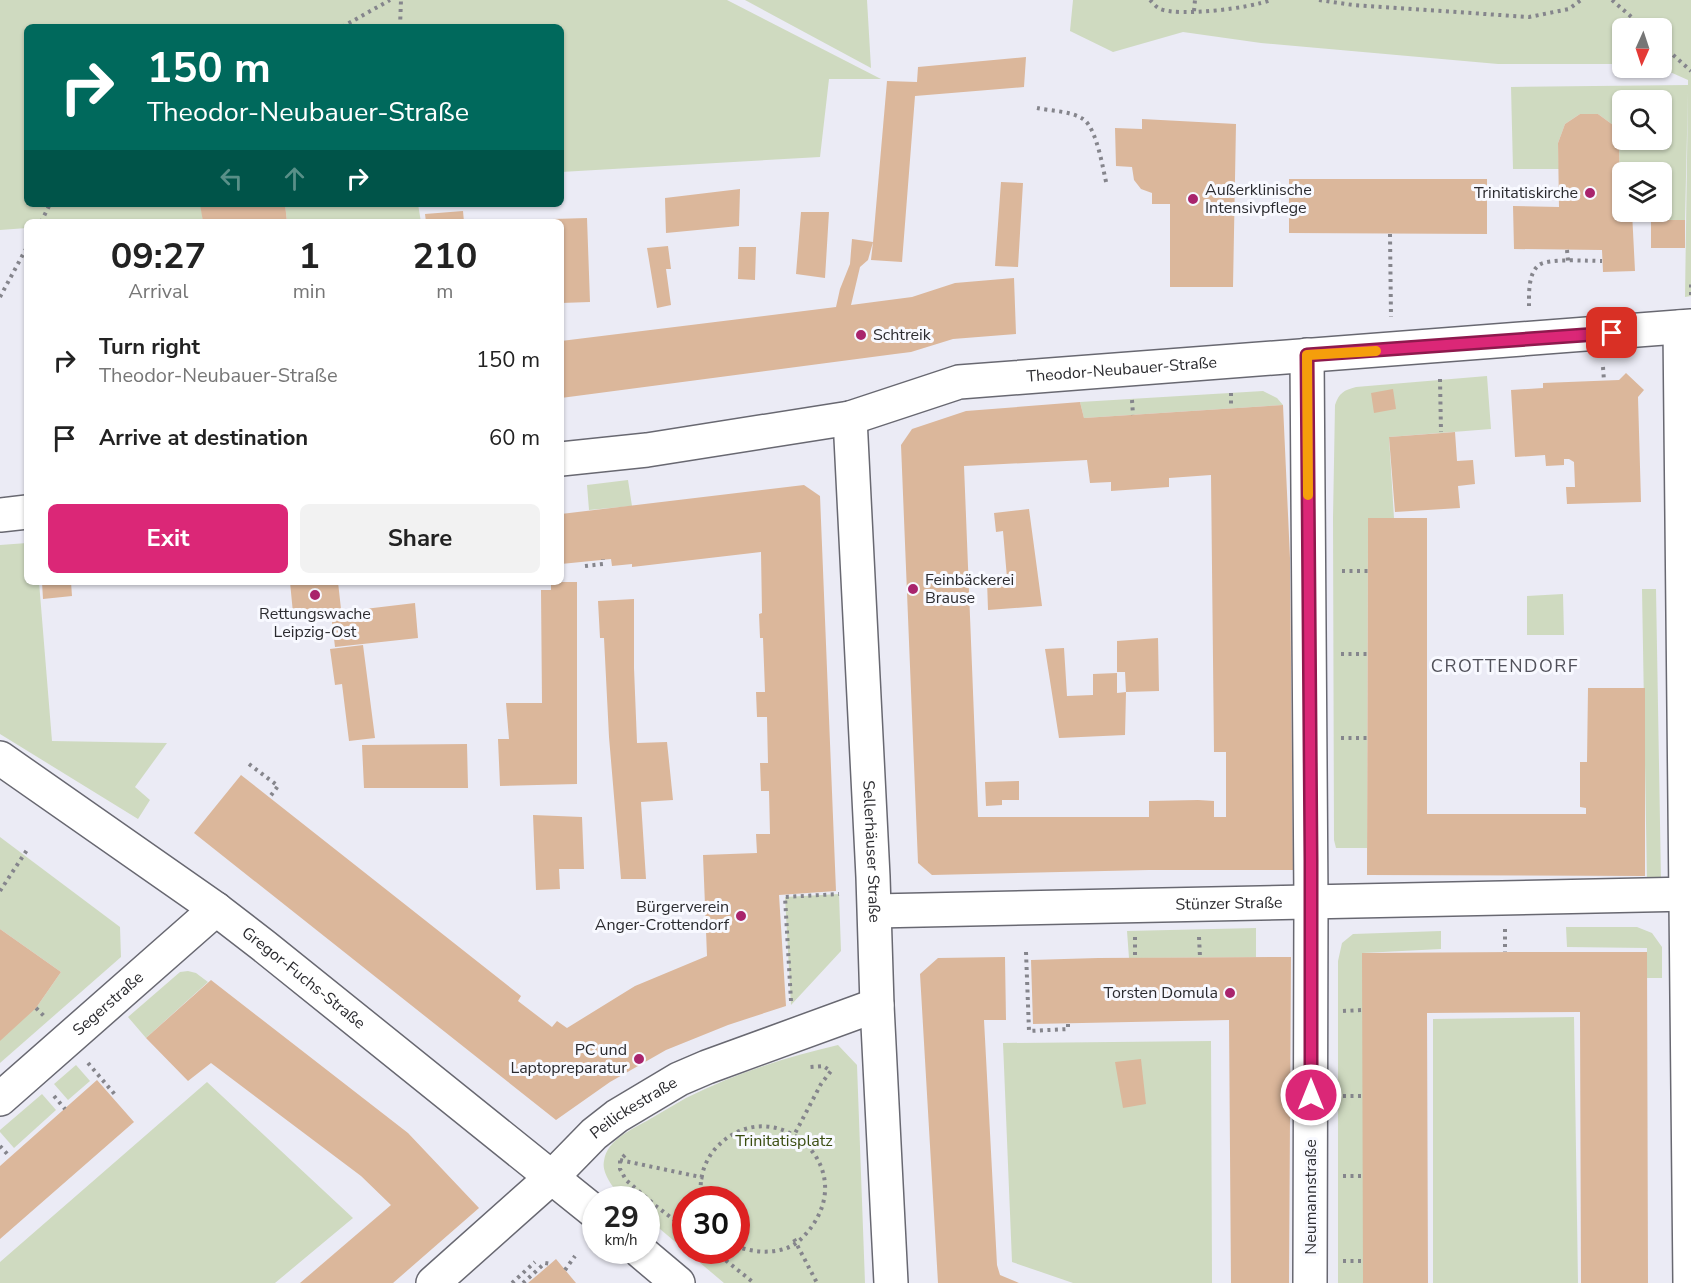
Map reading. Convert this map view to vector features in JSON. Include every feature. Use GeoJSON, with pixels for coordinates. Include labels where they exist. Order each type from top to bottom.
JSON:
{"type":"FeatureCollection","features":[{"type":"Feature","properties":{"kind":"street","name":"Theodor-Neubauer-Straße"},"geometry":{"type":"LineString","coordinates":[[564,459],[647,450],[850,418],[959,382],[1307,355],[1687,318]]}},
{"type":"Feature","properties":{"kind":"street"},"geometry":{"type":"LineString","coordinates":[[1687,318],[1690,1283]]}},
{"type":"Feature","properties":{"kind":"street","name":"Neumannstraße"},"geometry":{"type":"LineString","coordinates":[[1307,355],[1311,901],[1310,1283]]}},
{"type":"Feature","properties":{"kind":"street","name":"Sellerhäuser Straße"},"geometry":{"type":"LineString","coordinates":[[850,418],[891,1283]]}},
{"type":"Feature","properties":{"kind":"street"},"geometry":{"type":"LineString","coordinates":[[0,515],[24,512]]}},
{"type":"Feature","properties":{"kind":"street","name":"Gregor-Fuchs-Straße"},"geometry":{"type":"LineString","coordinates":[[0,758],[216,909],[328,996],[582,1202]]}},
{"type":"Feature","properties":{"kind":"street","name":"Stünzer Straße"},"geometry":{"type":"LineString","coordinates":[[874,911],[1689,894]]}},
{"type":"Feature","properties":{"kind":"street","name":"Segerstraße"},"geometry":{"type":"LineString","coordinates":[[0,1099],[216,909]]}},
{"type":"Feature","properties":{"kind":"street","name":"Peilickestraße"},"geometry":{"type":"LineString","coordinates":[[432,1283],[552,1177],[594,1134],[617,1116],[679,1079],[707,1067],[878,1005]]}},
{"type":"Feature","properties":{"kind":"street"},"geometry":{"type":"LineString","coordinates":[[655,1264],[678,1283]]}},
{"type":"Feature","properties":{"kind":"path"},"geometry":{"type":"LineString","coordinates":[[347,24],[390,0]]}},
{"type":"Feature","properties":{"kind":"path"},"geometry":{"type":"LineString","coordinates":[[400,24],[401,0]]}},
{"type":"Feature","properties":{"kind":"path"},"geometry":{"type":"LineString","coordinates":[[1150,0],[1159,9],[1176,11],[1212,11],[1271,0]]}},
{"type":"Feature","properties":{"kind":"path"},"geometry":{"type":"LineString","coordinates":[[1194,11],[1195,0]]}},
{"type":"Feature","properties":{"kind":"path"},"geometry":{"type":"LineString","coordinates":[[1319,0],[1353,5],[1529,17],[1569,9],[1581,0]]}},
{"type":"Feature","properties":{"kind":"path"},"geometry":{"type":"LineString","coordinates":[[1612,0],[1633,18]]}},
{"type":"Feature","properties":{"kind":"path"},"geometry":{"type":"LineString","coordinates":[[1672,54],[1691,71]]}},
{"type":"Feature","properties":{"kind":"path"},"geometry":{"type":"LineString","coordinates":[[1036,108],[1070,114],[1085,120],[1099,150],[1107,186]]}},
{"type":"Feature","properties":{"kind":"path"},"geometry":{"type":"LineString","coordinates":[[1390,234],[1391,323]]}},
{"type":"Feature","properties":{"kind":"path"},"geometry":{"type":"LineString","coordinates":[[1568,250],[1568,261]]}},
{"type":"Feature","properties":{"kind":"path"},"geometry":{"type":"LineString","coordinates":[[0,297],[24,253]]}},
{"type":"Feature","properties":{"kind":"path"},"geometry":{"type":"LineString","coordinates":[[1529,313],[1532,276],[1539,265],[1552,261],[1602,261]]}},
{"type":"Feature","properties":{"kind":"path"},"geometry":{"type":"LineString","coordinates":[[1687,318],[1691,280]]}},
{"type":"Feature","properties":{"kind":"path"},"geometry":{"type":"LineString","coordinates":[[1603,362],[1604,381]]}},
{"type":"Feature","properties":{"kind":"path"},"geometry":{"type":"LineString","coordinates":[[1440,378],[1441,432]]}},
{"type":"Feature","properties":{"kind":"path"},"geometry":{"type":"LineString","coordinates":[[585,566],[603,564],[603,559]]}},
{"type":"Feature","properties":{"kind":"path"},"geometry":{"type":"LineString","coordinates":[[1339,571],[1368,571]]}},
{"type":"Feature","properties":{"kind":"path"},"geometry":{"type":"LineString","coordinates":[[1340,654],[1368,654]]}},
{"type":"Feature","properties":{"kind":"path"},"geometry":{"type":"LineString","coordinates":[[1340,738],[1367,738]]}},
{"type":"Feature","properties":{"kind":"path"},"geometry":{"type":"LineString","coordinates":[[249,764],[278,786],[269,798]]}},
{"type":"Feature","properties":{"kind":"path"},"geometry":{"type":"LineString","coordinates":[[0,891],[27,850]]}},
{"type":"Feature","properties":{"kind":"path"},"geometry":{"type":"LineString","coordinates":[[791,1005],[785,897],[839,894]]}},
{"type":"Feature","properties":{"kind":"path"},"geometry":{"type":"LineString","coordinates":[[1505,924],[1505,952]]}},
{"type":"Feature","properties":{"kind":"path"},"geometry":{"type":"LineString","coordinates":[[1026,952],[1029,1031],[1068,1029],[1068,1023]]}},
{"type":"Feature","properties":{"kind":"path"},"geometry":{"type":"LineString","coordinates":[[1335,1011],[1363,1010]]}},
{"type":"Feature","properties":{"kind":"path"},"geometry":{"type":"LineString","coordinates":[[88,1062],[117,1097]]}},
{"type":"Feature","properties":{"kind":"path"},"geometry":{"type":"LineString","coordinates":[[794,1137],[821,1084],[831,1071],[823,1066],[801,1070]]}},
{"type":"Feature","properties":{"kind":"path"},"geometry":{"type":"LineString","coordinates":[[1336,1096],[1363,1096]]}},
{"type":"Feature","properties":{"kind":"path"},"geometry":{"type":"LineString","coordinates":[[701,1186],[709,1156],[722,1142],[739,1131],[757,1127],[777,1128],[809,1146],[819,1161],[825,1179],[825,1197],[820,1214],[811,1229],[781,1250],[763,1252],[750,1250]]}},
{"type":"Feature","properties":{"kind":"path"},"geometry":{"type":"LineString","coordinates":[[0,1146],[10,1157]]}},
{"type":"Feature","properties":{"kind":"path"},"geometry":{"type":"LineString","coordinates":[[619,1160],[632,1150]]}},
{"type":"Feature","properties":{"kind":"path"},"geometry":{"type":"LineString","coordinates":[[619,1160],[703,1178]]}},
{"type":"Feature","properties":{"kind":"path"},"geometry":{"type":"LineString","coordinates":[[619,1160],[620,1169],[626,1180],[672,1218]]}},
{"type":"Feature","properties":{"kind":"path"},"geometry":{"type":"LineString","coordinates":[[1336,1176],[1363,1176]]}},
{"type":"Feature","properties":{"kind":"path"},"geometry":{"type":"LineString","coordinates":[[795,1242],[817,1283]]}},
{"type":"Feature","properties":{"kind":"path"},"geometry":{"type":"LineString","coordinates":[[565,1270],[575,1256]]}},
{"type":"Feature","properties":{"kind":"path"},"geometry":{"type":"LineString","coordinates":[[1337,1261],[1363,1261]]}},
{"type":"Feature","properties":{"kind":"path"},"geometry":{"type":"LineString","coordinates":[[512,1283],[536,1262]]}},
{"type":"Feature","properties":{"kind":"path"},"geometry":{"type":"LineString","coordinates":[[523,1283],[545,1263],[551,1264]]}},
{"type":"Feature","properties":{"kind":"path"},"geometry":{"type":"LineString","coordinates":[[730,1264],[754,1283]]}},
{"type":"Feature","properties":{"kind":"green space"},"geometry":{"type":"Polygon","coordinates":[[[0,0],[727,0],[881,79],[829,79],[820,157],[564,172],[564,24],[24,24],[24,207],[201,207],[203,219],[24,219],[24,228],[0,230],[0,0]]]}},
{"type":"Feature","properties":{"kind":"green space"},"geometry":{"type":"Polygon","coordinates":[[[745,0],[867,0],[871,68],[745,0]]]}},
{"type":"Feature","properties":{"kind":"green space"},"geometry":{"type":"Polygon","coordinates":[[[1073,0],[1691,0],[1691,296],[1685,297],[1688,91],[1685,220],[1672,220],[1672,162],[1619,162],[1619,150],[1672,150],[1672,90],[1612,90],[1612,124],[1598,114],[1580,114],[1565,124],[1558,143],[1559,169],[1513,169],[1511,87],[1688,85],[1688,80],[1672,73],[1672,18],[1612,18],[1612,64],[1498,64],[1261,43],[1183,32],[1113,52],[1070,31],[1073,0]]]}},
{"type":"Feature","properties":{"kind":"green space"},"geometry":{"type":"Polygon","coordinates":[[[285,207],[418,207],[420,219],[287,219],[285,207]]]}},
{"type":"Feature","properties":{"kind":"green space"},"geometry":{"type":"Polygon","coordinates":[[[1487,376],[1491,429],[1389,437],[1394,518],[1368,518],[1367,848],[1336,848],[1334,840],[1333,518],[1335,405],[1342,393],[1356,387],[1487,376]]]}},
{"type":"Feature","properties":{"kind":"green space"},"geometry":{"type":"Polygon","coordinates":[[[1263,391],[1277,398],[1283,405],[1084,418],[1080,402],[1263,391]]]}},
{"type":"Feature","properties":{"kind":"green space"},"geometry":{"type":"Polygon","coordinates":[[[628,480],[632,506],[589,510],[587,485],[628,480]]]}},
{"type":"Feature","properties":{"kind":"green space"},"geometry":{"type":"Polygon","coordinates":[[[24,543],[24,585],[39,585],[52,741],[167,743],[135,787],[150,800],[138,819],[0,734],[0,545],[24,543]]]}},
{"type":"Feature","properties":{"kind":"green space"},"geometry":{"type":"Polygon","coordinates":[[[1642,589],[1656,589],[1661,881],[1647,881],[1642,589]]]}},
{"type":"Feature","properties":{"kind":"green space"},"geometry":{"type":"Polygon","coordinates":[[[1563,594],[1564,635],[1527,635],[1527,596],[1563,594]]]}},
{"type":"Feature","properties":{"kind":"green space"},"geometry":{"type":"Polygon","coordinates":[[[0,837],[120,927],[121,957],[0,1063],[0,987],[36,1008],[61,972],[0,929],[0,837]]]}},
{"type":"Feature","properties":{"kind":"green space"},"geometry":{"type":"Polygon","coordinates":[[[839,894],[841,951],[791,1005],[785,897],[839,894]]]}},
{"type":"Feature","properties":{"kind":"green space"},"geometry":{"type":"Polygon","coordinates":[[[1566,927],[1637,927],[1652,933],[1662,947],[1662,978],[1647,978],[1647,948],[1567,947],[1566,927]]]}},
{"type":"Feature","properties":{"kind":"green space"},"geometry":{"type":"Polygon","coordinates":[[[1256,928],[1256,957],[1129,958],[1127,931],[1256,928]]]}},
{"type":"Feature","properties":{"kind":"green space"},"geometry":{"type":"Polygon","coordinates":[[[1441,931],[1441,949],[1363,953],[1363,1283],[1338,1283],[1338,961],[1342,943],[1353,934],[1441,931]]]}},
{"type":"Feature","properties":{"kind":"green space"},"geometry":{"type":"Polygon","coordinates":[[[180,972],[196,973],[208,982],[146,1038],[128,1017],[180,972]]]}},
{"type":"Feature","properties":{"kind":"green space"},"geometry":{"type":"Polygon","coordinates":[[[1574,1017],[1578,1283],[1433,1283],[1433,1019],[1574,1017]]]}},
{"type":"Feature","properties":{"kind":"green space"},"geometry":{"type":"Polygon","coordinates":[[[1211,1041],[1212,1283],[1073,1283],[1012,1262],[1003,1043],[1211,1041]]]}},
{"type":"Feature","properties":{"kind":"green space","name":"Trinitatisplatz"},"geometry":{"type":"Polygon","coordinates":[[[838,1045],[857,1065],[865,1283],[724,1283],[701,1264],[750,1264],[750,1186],[672,1186],[672,1239],[660,1229],[660,1186],[613,1186],[605,1171],[606,1153],[615,1141],[629,1131],[704,1089],[760,1067],[838,1045]]]}},
{"type":"Feature","properties":{"kind":"green space"},"geometry":{"type":"Polygon","coordinates":[[[76,1065],[90,1081],[68,1100],[54,1084],[76,1065]]]}},
{"type":"Feature","properties":{"kind":"green space"},"geometry":{"type":"Polygon","coordinates":[[[207,1082],[353,1218],[275,1283],[0,1283],[0,1262],[207,1082]]]}},
{"type":"Feature","properties":{"kind":"green space"},"geometry":{"type":"Polygon","coordinates":[[[42,1094],[56,1110],[14,1148],[0,1130],[42,1094]]]}},
{"type":"Feature","properties":{"kind":"building"},"geometry":{"type":"Polygon","coordinates":[[[1026,57],[1024,87],[915,96],[902,262],[871,260],[887,81],[917,82],[918,67],[1026,57]]]}},
{"type":"Feature","properties":{"kind":"building","name":"Trinitatiskirche"},"geometry":{"type":"Polygon","coordinates":[[[1580,114],[1598,114],[1612,124],[1612,150],[1619,150],[1619,162],[1612,162],[1612,222],[1633,222],[1635,271],[1603,272],[1602,250],[1514,249],[1513,206],[1559,207],[1558,143],[1565,124],[1580,114]]]}},
{"type":"Feature","properties":{"kind":"building","name":"Außerklinische Intensivpflege"},"geometry":{"type":"Polygon","coordinates":[[[1142,119],[1236,124],[1233,287],[1170,287],[1170,204],[1152,204],[1152,193],[1141,189],[1134,180],[1132,167],[1116,166],[1115,128],[1142,129],[1142,119]]]}},
{"type":"Feature","properties":{"kind":"building"},"geometry":{"type":"Polygon","coordinates":[[[1289,179],[1487,179],[1487,234],[1289,233],[1289,179]]]}},
{"type":"Feature","properties":{"kind":"building"},"geometry":{"type":"Polygon","coordinates":[[[1001,182],[1023,183],[1018,267],[995,266],[1001,182]]]}},
{"type":"Feature","properties":{"kind":"building"},"geometry":{"type":"Polygon","coordinates":[[[740,189],[739,226],[666,233],[665,198],[740,189]]]}},
{"type":"Feature","properties":{"kind":"building"},"geometry":{"type":"Polygon","coordinates":[[[200,207],[285,207],[287,219],[202,219],[200,207]]]}},
{"type":"Feature","properties":{"kind":"building"},"geometry":{"type":"Polygon","coordinates":[[[463,211],[464,219],[426,219],[425,214],[463,211]]]}},
{"type":"Feature","properties":{"kind":"building"},"geometry":{"type":"Polygon","coordinates":[[[801,212],[829,212],[825,278],[796,274],[801,212]]]}},
{"type":"Feature","properties":{"kind":"building"},"geometry":{"type":"Polygon","coordinates":[[[587,218],[590,302],[564,303],[564,219],[552,219],[587,218]]]}},
{"type":"Feature","properties":{"kind":"building"},"geometry":{"type":"Polygon","coordinates":[[[1685,220],[1685,248],[1651,248],[1651,222],[1685,220]]]}},
{"type":"Feature","properties":{"kind":"building"},"geometry":{"type":"Polygon","coordinates":[[[852,239],[873,242],[868,260],[860,267],[851,305],[912,297],[955,283],[1014,278],[1016,334],[953,339],[911,352],[564,398],[564,341],[836,307],[850,264],[852,239]]]}},
{"type":"Feature","properties":{"kind":"building"},"geometry":{"type":"Polygon","coordinates":[[[668,246],[671,269],[666,269],[671,305],[657,308],[647,248],[668,246]]]}},
{"type":"Feature","properties":{"kind":"building"},"geometry":{"type":"Polygon","coordinates":[[[739,247],[756,247],[755,280],[738,279],[739,247]]]}},
{"type":"Feature","properties":{"kind":"building"},"geometry":{"type":"Polygon","coordinates":[[[1626,373],[1644,390],[1638,397],[1641,502],[1567,504],[1566,487],[1575,487],[1574,462],[1564,459],[1564,465],[1546,466],[1545,455],[1515,457],[1511,390],[1543,388],[1543,383],[1619,380],[1626,373]]]}},
{"type":"Feature","properties":{"kind":"building"},"geometry":{"type":"Polygon","coordinates":[[[1393,389],[1396,409],[1374,413],[1371,393],[1393,389]]]}},
{"type":"Feature","properties":{"kind":"building"},"geometry":{"type":"Polygon","coordinates":[[[1080,402],[1084,418],[1283,405],[1290,558],[1293,870],[1149,870],[932,875],[918,863],[901,445],[912,429],[966,411],[1080,402]],[[1087,460],[964,466],[978,817],[1149,817],[1149,801],[1198,800],[1214,801],[1214,817],[1226,817],[1226,752],[1214,752],[1211,475],[1169,478],[1169,487],[1111,491],[1111,482],[1090,483],[1087,460]]]}},
{"type":"Feature","properties":{"kind":"building"},"geometry":{"type":"Polygon","coordinates":[[[1455,432],[1457,461],[1473,460],[1475,484],[1458,486],[1460,508],[1395,512],[1389,437],[1455,432]]]}},
{"type":"Feature","properties":{"kind":"building"},"geometry":{"type":"Polygon","coordinates":[[[804,485],[820,496],[836,891],[779,895],[786,1006],[728,1025],[666,1050],[610,1082],[556,1120],[194,833],[241,775],[521,996],[518,1001],[552,1027],[557,1021],[567,1028],[635,986],[707,956],[703,855],[757,853],[756,834],[770,834],[769,791],[761,791],[760,763],[768,763],[767,717],[757,717],[756,692],[765,692],[763,638],[760,638],[759,614],[762,613],[761,552],[632,567],[632,564],[612,566],[611,559],[564,564],[564,514],[804,485]]]}},
{"type":"Feature","properties":{"kind":"building"},"geometry":{"type":"Polygon","coordinates":[[[1029,509],[1042,606],[988,610],[987,580],[1007,578],[1003,531],[996,532],[994,513],[1029,509]]]}},
{"type":"Feature","properties":{"kind":"building"},"geometry":{"type":"Polygon","coordinates":[[[1368,518],[1427,518],[1427,814],[1586,814],[1586,808],[1580,807],[1580,762],[1587,762],[1588,688],[1645,688],[1645,876],[1367,875],[1368,518]]]}},
{"type":"Feature","properties":{"kind":"building"},"geometry":{"type":"Polygon","coordinates":[[[577,582],[577,784],[500,786],[498,739],[509,739],[506,703],[542,703],[541,590],[551,590],[551,585],[577,582]]]}},
{"type":"Feature","properties":{"kind":"building"},"geometry":{"type":"Polygon","coordinates":[[[42,585],[71,585],[72,596],[43,599],[42,585]]]}},
{"type":"Feature","properties":{"kind":"building","name":"Rettungswache Leipzig-Ost"},"geometry":{"type":"Polygon","coordinates":[[[290,585],[338,585],[341,609],[327,610],[327,617],[308,619],[308,611],[293,613],[290,585]]]}},
{"type":"Feature","properties":{"kind":"building"},"geometry":{"type":"Polygon","coordinates":[[[634,599],[637,743],[667,742],[673,800],[641,802],[646,879],[621,879],[609,737],[604,638],[600,638],[598,601],[634,599]]]}},
{"type":"Feature","properties":{"kind":"building"},"geometry":{"type":"Polygon","coordinates":[[[415,603],[418,638],[335,647],[331,613],[415,603]]]}},
{"type":"Feature","properties":{"kind":"building"},"geometry":{"type":"Polygon","coordinates":[[[1158,638],[1159,691],[1126,692],[1125,672],[1117,672],[1117,641],[1158,638]]]}},
{"type":"Feature","properties":{"kind":"building"},"geometry":{"type":"Polygon","coordinates":[[[363,645],[375,738],[349,741],[342,684],[335,685],[330,649],[363,645]]]}},
{"type":"Feature","properties":{"kind":"building"},"geometry":{"type":"Polygon","coordinates":[[[1064,648],[1067,696],[1093,695],[1093,674],[1117,673],[1117,693],[1126,692],[1125,735],[1059,738],[1045,649],[1064,648]]]}},
{"type":"Feature","properties":{"kind":"building"},"geometry":{"type":"Polygon","coordinates":[[[467,744],[468,788],[364,788],[362,745],[467,744]]]}},
{"type":"Feature","properties":{"kind":"building"},"geometry":{"type":"Polygon","coordinates":[[[1019,781],[1019,800],[1002,800],[1002,805],[986,806],[985,782],[1019,781]]]}},
{"type":"Feature","properties":{"kind":"building"},"geometry":{"type":"Polygon","coordinates":[[[533,815],[582,817],[584,869],[559,869],[560,889],[536,890],[533,815]]]}},
{"type":"Feature","properties":{"kind":"building"},"geometry":{"type":"Polygon","coordinates":[[[0,929],[61,972],[36,1008],[0,1041],[0,929]]]}},
{"type":"Feature","properties":{"kind":"building"},"geometry":{"type":"Polygon","coordinates":[[[1647,952],[1648,1283],[1581,1283],[1580,1012],[1427,1013],[1428,1283],[1363,1283],[1362,953],[1647,952]]]}},
{"type":"Feature","properties":{"kind":"building"},"geometry":{"type":"Polygon","coordinates":[[[1005,957],[1006,1020],[984,1020],[997,1265],[1000,1275],[1019,1283],[938,1283],[920,974],[938,958],[1005,957]]]}},
{"type":"Feature","properties":{"kind":"building"},"geometry":{"type":"Polygon","coordinates":[[[1291,957],[1289,1283],[1231,1283],[1229,1020],[1033,1024],[1031,960],[1291,957]]]}},
{"type":"Feature","properties":{"kind":"building"},"geometry":{"type":"Polygon","coordinates":[[[211,980],[408,1133],[479,1208],[393,1283],[300,1283],[391,1205],[361,1176],[211,1063],[188,1081],[146,1038],[211,980]]]}},
{"type":"Feature","properties":{"kind":"building"},"geometry":{"type":"Polygon","coordinates":[[[1141,1059],[1146,1104],[1123,1108],[1115,1062],[1141,1059]]]}},
{"type":"Feature","properties":{"kind":"building"},"geometry":{"type":"Polygon","coordinates":[[[97,1080],[134,1122],[0,1239],[0,1166],[97,1080]]]}},
{"type":"Feature","properties":{"kind":"building"},"geometry":{"type":"Polygon","coordinates":[[[556,1259],[576,1283],[528,1283],[541,1272],[556,1259]]]}},
{"type":"Feature","properties":{"kind":"slow traffic"},"geometry":{"type":"LineString","coordinates":[[1308,495],[1307,355],[1376,351]]}},
{"type":"Feature","properties":{"kind":"place","name":"Trinitatiskirche"},"geometry":{"type":"Point","coordinates":[1590,193]}},
{"type":"Feature","properties":{"kind":"place","name":"Außerklinische Intensivpflege"},"geometry":{"type":"Point","coordinates":[1193,199]}},
{"type":"Feature","properties":{"kind":"place","name":"Schtreik"},"geometry":{"type":"Point","coordinates":[861,335]}},
{"type":"Feature","properties":{"kind":"place","name":"Feinbäckerei Brause"},"geometry":{"type":"Point","coordinates":[913,589]}},
{"type":"Feature","properties":{"kind":"place","name":"Rettungswache Leipzig-Ost"},"geometry":{"type":"Point","coordinates":[315,595]}},
{"type":"Feature","properties":{"kind":"place","name":"Bürgerverein Anger-Crottendorf"},"geometry":{"type":"Point","coordinates":[741,916]}},
{"type":"Feature","properties":{"kind":"place","name":"Torsten Domula"},"geometry":{"type":"Point","coordinates":[1230,993]}},
{"type":"Feature","properties":{"kind":"place","name":"PC und Laptopreparatur"},"geometry":{"type":"Point","coordinates":[639,1059]}},
{"type":"Feature","properties":{"kind":"district","name":"CROTTENDORF"},"geometry":{"type":"Point","coordinates":[1505,666]}},
{"type":"Feature","properties":{"kind":"route"},"geometry":{"type":"LineString","coordinates":[[1311,1095],[1307,355],[1612,333]]}}]}
